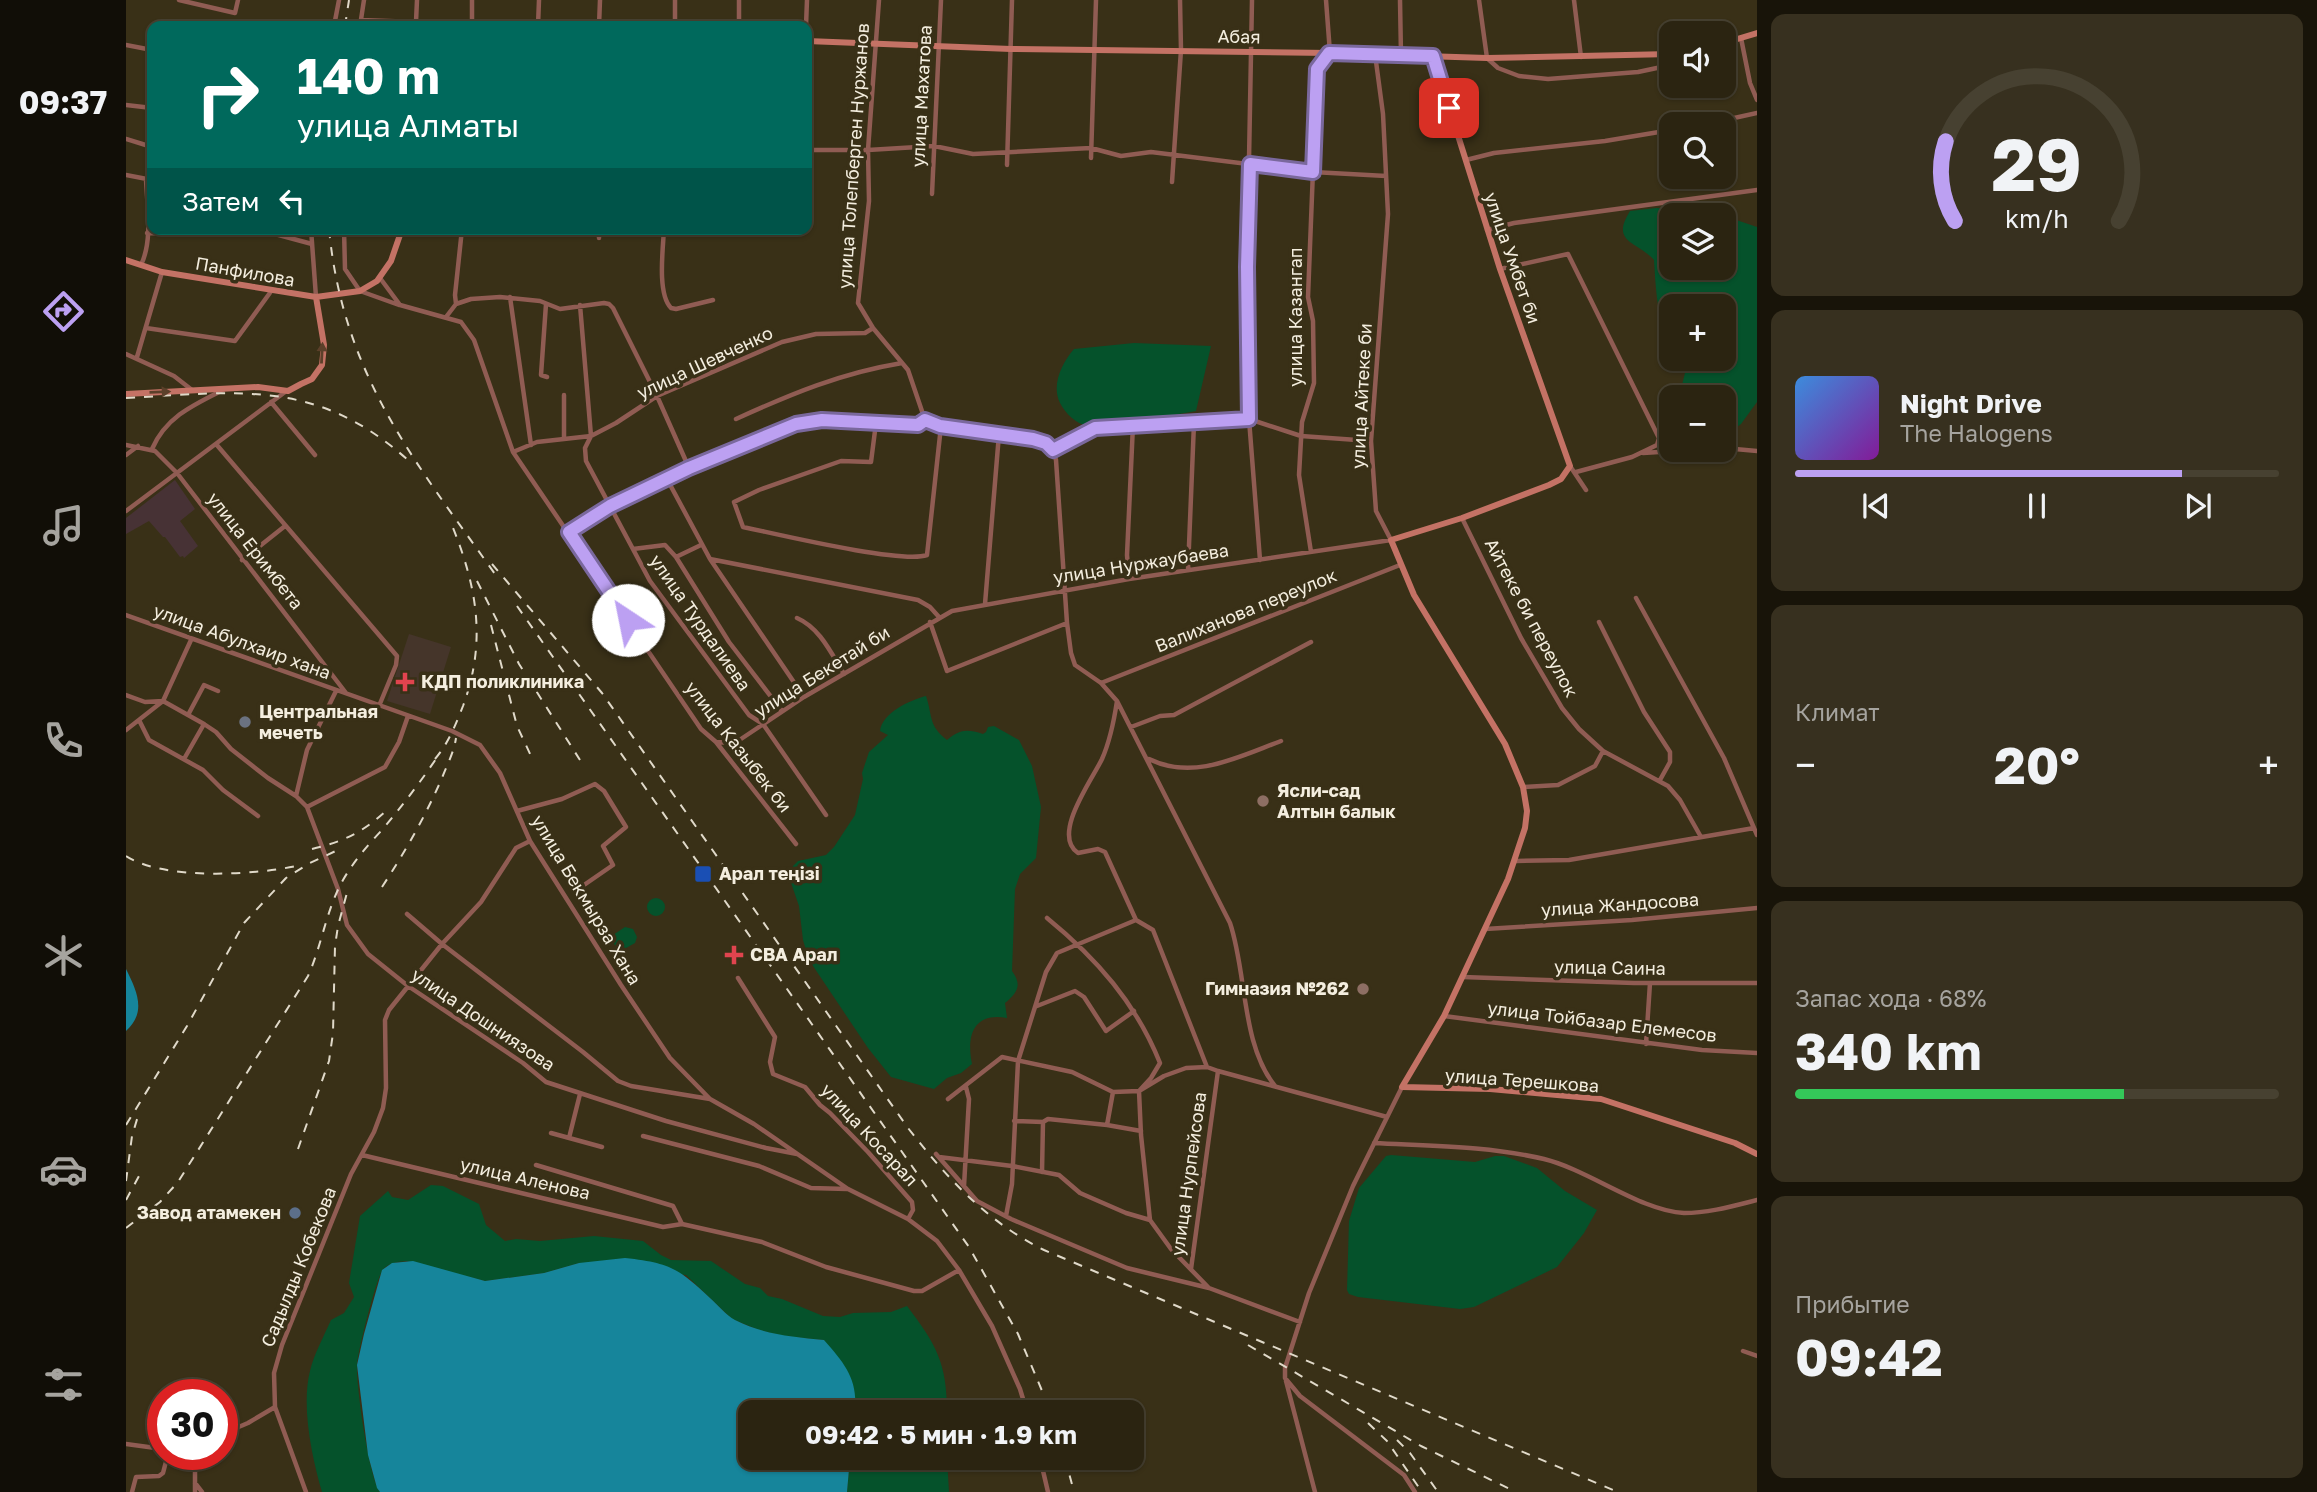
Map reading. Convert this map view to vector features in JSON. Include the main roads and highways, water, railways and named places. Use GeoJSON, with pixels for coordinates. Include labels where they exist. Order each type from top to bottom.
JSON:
{"type":"FeatureCollection","features":[{"type":"Feature","properties":{"kind":"water"},"geometry":{"type":"Polygon","coordinates":[[[126,969],[134,985],[138,1009],[126,1031],[126,969]]]}},
{"type":"Feature","properties":{"kind":"water"},"geometry":{"type":"Polygon","coordinates":[[[625,1258],[663,1265],[681,1273],[728,1315],[745,1325],[778,1334],[824,1340],[848,1373],[855,1400],[738,1400],[738,1470],[849,1470],[847,1492],[380,1492],[368,1455],[357,1365],[382,1270],[392,1263],[413,1261],[485,1281],[544,1273],[579,1263],[625,1258]]]}},
{"type":"Feature","properties":{"kind":"railway"},"geometry":{"type":"LineString","coordinates":[[346,21],[349,0]]}},
{"type":"Feature","properties":{"kind":"railway"},"geometry":{"type":"LineString","coordinates":[[330,235],[337,281],[349,328],[366,372],[411,453],[495,574]]}},
{"type":"Feature","properties":{"kind":"railway"},"geometry":{"type":"LineString","coordinates":[[126,398],[241,393],[309,403],[342,415],[375,434],[409,461]]}},
{"type":"Feature","properties":{"kind":"railway"},"geometry":{"type":"LineString","coordinates":[[435,759],[448,740],[463,706],[475,659],[477,636],[473,591],[451,523]]}},
{"type":"Feature","properties":{"kind":"railway"},"geometry":{"type":"LineString","coordinates":[[492,564],[602,693],[908,1128],[953,1181],[986,1212],[1023,1239],[1044,1250],[1618,1492]]}},
{"type":"Feature","properties":{"kind":"railway"},"geometry":{"type":"LineString","coordinates":[[477,581],[519,664],[580,760]]}},
{"type":"Feature","properties":{"kind":"railway"},"geometry":{"type":"LineString","coordinates":[[517,606],[969,1247],[1018,1334],[1046,1400]]}},
{"type":"Feature","properties":{"kind":"railway"},"geometry":{"type":"LineString","coordinates":[[491,625],[517,726],[532,758]]}},
{"type":"Feature","properties":{"kind":"railway"},"geometry":{"type":"LineString","coordinates":[[382,887],[429,807],[456,738]]}},
{"type":"Feature","properties":{"kind":"railway"},"geometry":{"type":"LineString","coordinates":[[126,1228],[160,1202],[178,1182],[308,976],[332,903],[347,873],[405,802],[440,753]]}},
{"type":"Feature","properties":{"kind":"railway"},"geometry":{"type":"LineString","coordinates":[[312,849],[354,834],[390,807]]}},
{"type":"Feature","properties":{"kind":"railway"},"geometry":{"type":"LineString","coordinates":[[126,1125],[187,1026],[244,923],[286,878],[340,849]]}},
{"type":"Feature","properties":{"kind":"railway"},"geometry":{"type":"LineString","coordinates":[[126,856],[163,869],[212,874],[283,869],[301,865]]}},
{"type":"Feature","properties":{"kind":"railway"},"geometry":{"type":"LineString","coordinates":[[298,1149],[329,1061],[333,1033],[335,946],[348,889]]}},
{"type":"Feature","properties":{"kind":"railway"},"geometry":{"type":"LineString","coordinates":[[126,1181],[132,1136],[138,1116]]}},
{"type":"Feature","properties":{"kind":"railway"},"geometry":{"type":"LineString","coordinates":[[126,1200],[139,1176]]}},
{"type":"Feature","properties":{"kind":"railway"},"geometry":{"type":"LineString","coordinates":[[1248,1345],[1421,1446],[1516,1492]]}},
{"type":"Feature","properties":{"kind":"railway"},"geometry":{"type":"LineString","coordinates":[[1368,1423],[1387,1441],[1422,1492]]}},
{"type":"Feature","properties":{"kind":"railway"},"geometry":{"type":"LineString","coordinates":[[1397,1440],[1410,1453],[1438,1492]]}},
{"type":"Feature","properties":{"kind":"railway"},"geometry":{"type":"LineString","coordinates":[[1068,1470],[1074,1492]]}},
{"type":"Feature","properties":{"kind":"place","name":"КДП поликлиника"},"geometry":{"type":"Point","coordinates":[405,682]}},
{"type":"Feature","properties":{"kind":"place","name":"Центральная мечеть"},"geometry":{"type":"Point","coordinates":[245,722]}},
{"type":"Feature","properties":{"kind":"place","name":"Ясли-сад Алтын балык"},"geometry":{"type":"Point","coordinates":[1263,801]}},
{"type":"Feature","properties":{"kind":"place","name":"Арал теңізі"},"geometry":{"type":"Point","coordinates":[703,874]}},
{"type":"Feature","properties":{"kind":"place","name":"СВА Арал"},"geometry":{"type":"Point","coordinates":[734,955]}},
{"type":"Feature","properties":{"kind":"place","name":"Гимназия №262"},"geometry":{"type":"Point","coordinates":[1363,989]}},
{"type":"Feature","properties":{"kind":"place","name":"Завод атамекен"},"geometry":{"type":"Point","coordinates":[295,1213]}}]}
